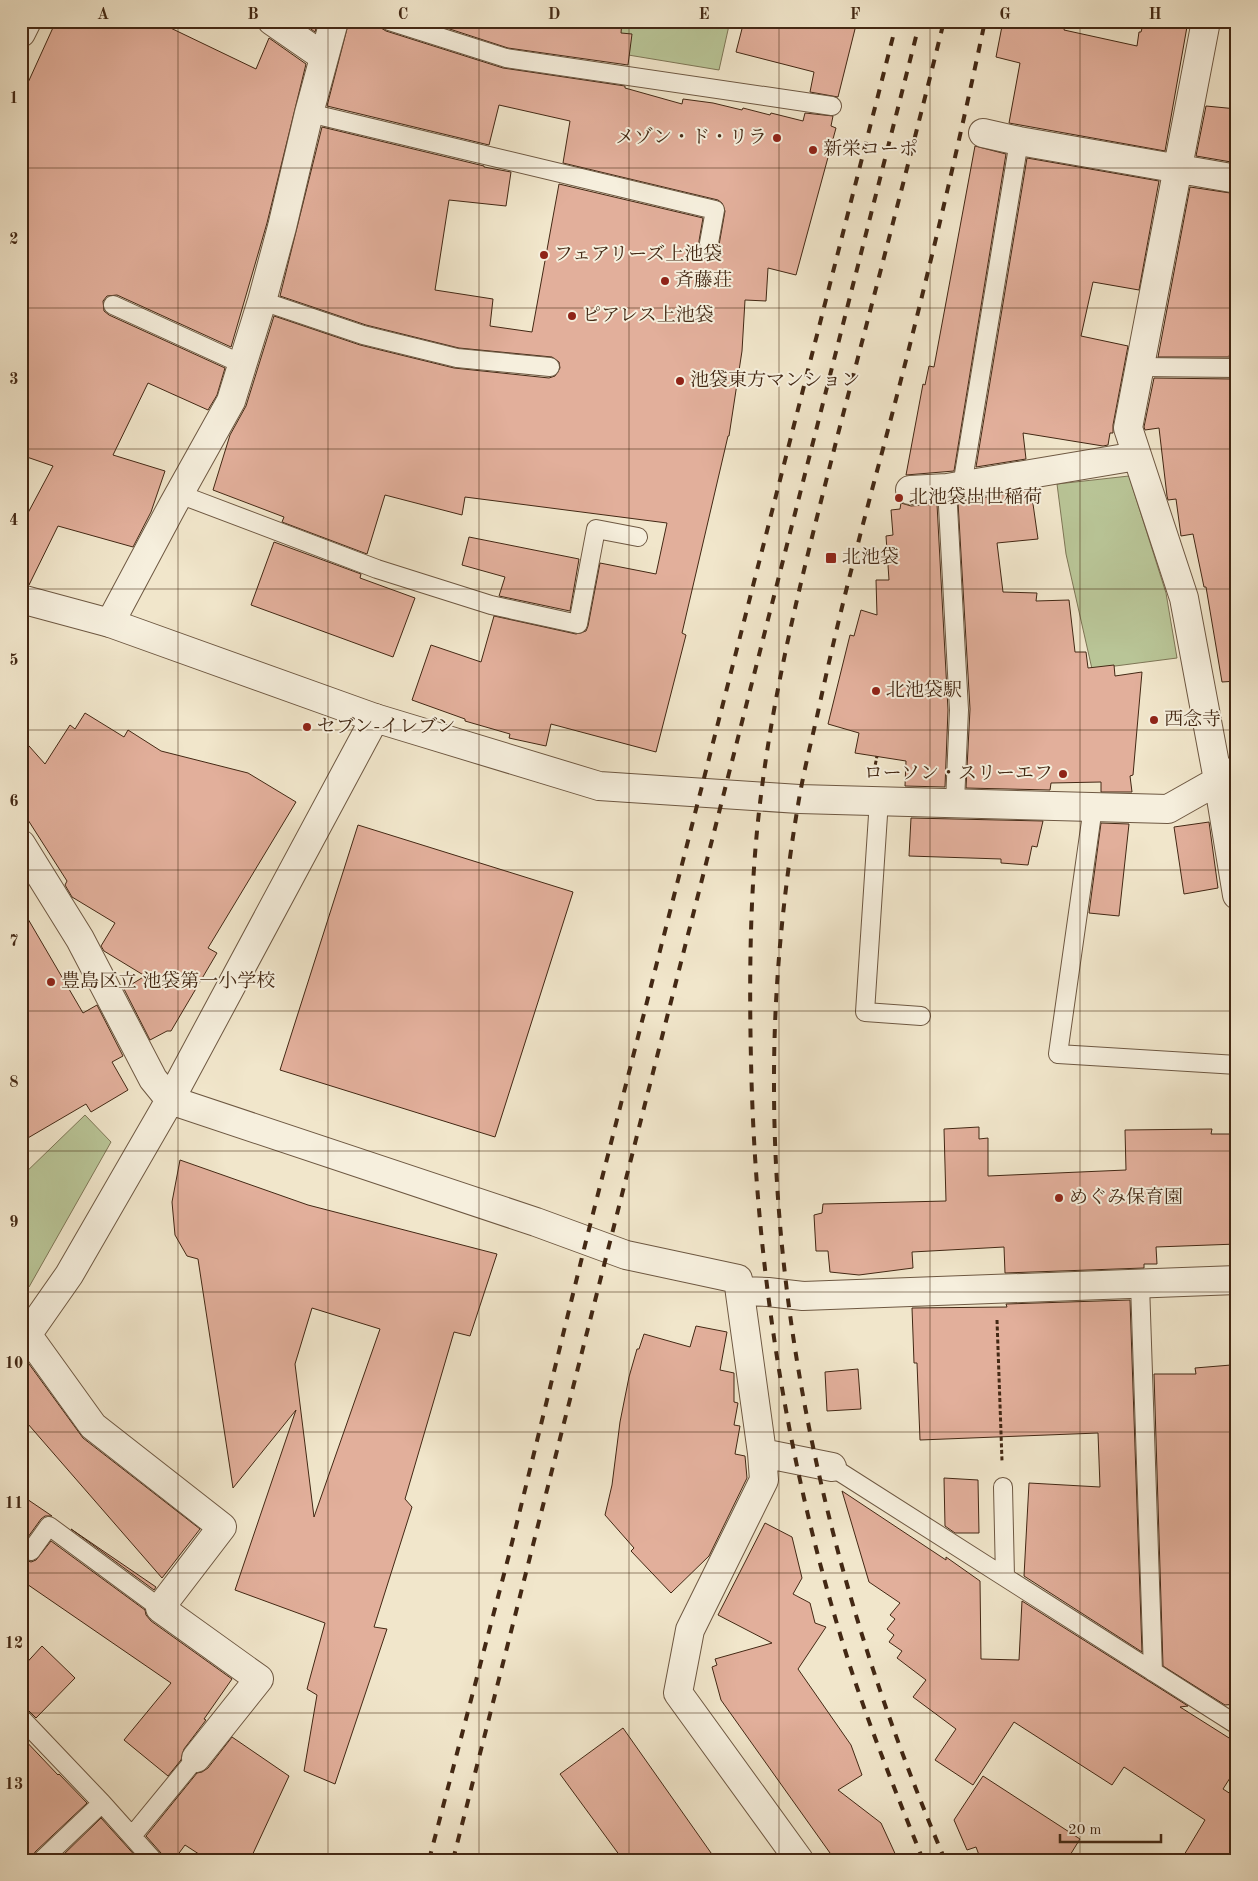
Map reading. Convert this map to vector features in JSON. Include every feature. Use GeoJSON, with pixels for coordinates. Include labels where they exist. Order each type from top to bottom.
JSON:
{"type":"FeatureCollection","features":[{"type":"Feature","properties":{"kind":"street"},"geometry":{"type":"LineString","coordinates":[[272,21],[324,57]]}},
{"type":"Feature","properties":{"kind":"street"},"geometry":{"type":"LineString","coordinates":[[110,623],[231,401],[262,301],[334,21]]}},
{"type":"Feature","properties":{"kind":"street"},"geometry":{"type":"LineString","coordinates":[[1206,21],[1128,428],[1184,598],[1228,775],[1237,895]]}},
{"type":"Feature","properties":{"kind":"street"},"geometry":{"type":"LineString","coordinates":[[983,133],[1237,179]]}},
{"type":"Feature","properties":{"kind":"street"},"geometry":{"type":"LineString","coordinates":[[910,490],[955,487],[1137,456]]}},
{"type":"Feature","properties":{"kind":"street"},"geometry":{"type":"LineString","coordinates":[[21,599],[110,623],[375,718],[599,786],[798,800],[880,800],[1168,809],[1228,775]]}},
{"type":"Feature","properties":{"kind":"street"},"geometry":{"type":"LineString","coordinates":[[196,1758],[260,1679],[160,1608],[222,1527],[93,1426],[23,1334],[69,1276],[170,1100],[375,718]]}},
{"type":"Feature","properties":{"kind":"street"},"geometry":{"type":"LineString","coordinates":[[21,844],[80,939],[153,1078],[170,1100],[536,1222],[626,1255],[738,1279],[764,1480],[690,1630],[678,1692],[799,1860]]}},
{"type":"Feature","properties":{"kind":"street"},"geometry":{"type":"LineString","coordinates":[[740,1291],[803,1296],[1237,1280]]}},
{"type":"Feature","properties":{"kind":"street"},"geometry":{"type":"LineString","coordinates":[[762,1453],[832,1467]]}},
{"type":"Feature","properties":{"kind":"lane"},"geometry":{"type":"LineString","coordinates":[[389,21],[506,58],[832,106]]}},
{"type":"Feature","properties":{"kind":"lane"},"geometry":{"type":"LineString","coordinates":[[309,113],[715,210],[708,243]]}},
{"type":"Feature","properties":{"kind":"lane"},"geometry":{"type":"LineString","coordinates":[[955,802],[960,710],[955,487],[1019,141]]}},
{"type":"Feature","properties":{"kind":"lane"},"geometry":{"type":"LineString","coordinates":[[262,301],[363,335],[457,358],[550,367]]}},
{"type":"Feature","properties":{"kind":"lane"},"geometry":{"type":"LineString","coordinates":[[113,305],[242,364]]}},
{"type":"Feature","properties":{"kind":"lane"},"geometry":{"type":"LineString","coordinates":[[1140,367],[1237,368]]}},
{"type":"Feature","properties":{"kind":"lane"},"geometry":{"type":"LineString","coordinates":[[180,494],[377,569],[491,605],[578,624],[596,530],[638,537]]}},
{"type":"Feature","properties":{"kind":"lane"},"geometry":{"type":"LineString","coordinates":[[880,800],[865,1012],[921,1016]]}},
{"type":"Feature","properties":{"kind":"lane"},"geometry":{"type":"LineString","coordinates":[[1093,807],[1058,1054],[1237,1065]]}},
{"type":"Feature","properties":{"kind":"lane"},"geometry":{"type":"LineString","coordinates":[[1140,1284],[1154,1672]]}},
{"type":"Feature","properties":{"kind":"lane"},"geometry":{"type":"LineString","coordinates":[[832,1467],[1237,1725]]}},
{"type":"Feature","properties":{"kind":"lane"},"geometry":{"type":"LineString","coordinates":[[1003,1487],[1005,1577]]}},
{"type":"Feature","properties":{"kind":"lane"},"geometry":{"type":"LineString","coordinates":[[21,1546],[31,1551],[49,1526],[160,1608]]}},
{"type":"Feature","properties":{"kind":"lane"},"geometry":{"type":"LineString","coordinates":[[21,1718],[153,1860]]}},
{"type":"Feature","properties":{"kind":"lane"},"geometry":{"type":"LineString","coordinates":[[132,1836],[196,1758]]}},
{"type":"Feature","properties":{"kind":"lane"},"geometry":{"type":"LineString","coordinates":[[42,1860],[102,1803]]}},
{"type":"Feature","properties":{"kind":"path"},"geometry":{"type":"LineString","coordinates":[[995,1289],[1003,1487]]}},
{"type":"Feature","properties":{"kind":"green space"},"geometry":{"type":"Polygon","coordinates":[[[603,21],[730,21],[719,70],[598,50],[603,21]]]}},
{"type":"Feature","properties":{"kind":"green space"},"geometry":{"type":"Polygon","coordinates":[[[1129,476],[1166,593],[1177,658],[1092,669],[1066,554],[1057,484],[1129,476]]]}},
{"type":"Feature","properties":{"kind":"green space"},"geometry":{"type":"Polygon","coordinates":[[[85,1115],[111,1142],[29,1287],[21,1288],[21,1177],[85,1115]]]}},
{"type":"Feature","properties":{"kind":"building"},"geometry":{"type":"Polygon","coordinates":[[[56,21],[156,21],[256,69],[269,38],[306,64],[267,223],[231,347],[117,295],[107,296],[103,301],[104,311],[109,315],[225,368],[217,395],[208,410],[148,383],[113,455],[165,471],[151,512],[133,547],[58,526],[29,585],[21,584],[21,526],[53,466],[21,455],[21,98],[56,21]]]}},
{"type":"Feature","properties":{"kind":"building"},"geometry":{"type":"Polygon","coordinates":[[[300,21],[318,21],[315,32],[300,21]]]}},
{"type":"Feature","properties":{"kind":"building"},"geometry":{"type":"Polygon","coordinates":[[[349,21],[379,21],[381,28],[386,31],[503,68],[625,86],[625,88],[682,104],[683,99],[713,103],[770,115],[771,113],[803,121],[805,113],[833,116],[831,126],[836,128],[796,275],[768,268],[766,301],[745,300],[742,351],[729,436],[682,633],[686,635],[656,752],[551,724],[546,746],[509,738],[510,734],[465,721],[465,719],[412,700],[431,645],[481,662],[494,616],[576,634],[586,631],[600,563],[656,574],[667,523],[465,497],[462,515],[385,495],[367,554],[282,522],[284,517],[213,490],[230,435],[246,406],[274,316],[360,345],[454,368],[549,378],[555,376],[560,368],[559,362],[552,357],[459,348],[366,325],[280,296],[322,127],[511,172],[506,206],[449,200],[435,290],[493,299],[490,326],[532,332],[559,184],[703,218],[699,247],[703,251],[712,253],[717,250],[719,245],[725,211],[722,203],[718,200],[563,163],[570,121],[499,105],[489,145],[327,106],[349,21]]]}},
{"type":"Feature","properties":{"kind":"building"},"geometry":{"type":"Polygon","coordinates":[[[425,21],[622,21],[621,33],[632,34],[628,65],[508,48],[425,21]]]}},
{"type":"Feature","properties":{"kind":"building"},"geometry":{"type":"Polygon","coordinates":[[[744,21],[857,21],[838,97],[810,92],[814,72],[736,52],[744,21]]]}},
{"type":"Feature","properties":{"kind":"building"},"geometry":{"type":"Polygon","coordinates":[[[1003,21],[1066,21],[1064,30],[1137,46],[1139,32],[1141,32],[1144,21],[1188,21],[1165,151],[1009,123],[1020,63],[996,57],[1003,21]]]}},
{"type":"Feature","properties":{"kind":"building"},"geometry":{"type":"Polygon","coordinates":[[[1206,106],[1237,109],[1237,163],[1196,156],[1206,106]]]}},
{"type":"Feature","properties":{"kind":"building"},"geometry":{"type":"Polygon","coordinates":[[[975,146],[1006,154],[954,471],[906,475],[923,384],[925,385],[929,366],[934,367],[975,146]]]}},
{"type":"Feature","properties":{"kind":"building"},"geometry":{"type":"Polygon","coordinates":[[[1027,158],[1159,181],[1139,290],[1093,282],[1081,336],[1128,346],[1113,433],[1110,433],[1108,445],[1103,446],[1023,433],[1026,459],[976,467],[1027,158]]]}},
{"type":"Feature","properties":{"kind":"building"},"geometry":{"type":"Polygon","coordinates":[[[1190,187],[1237,194],[1237,210],[1230,246],[1237,247],[1237,355],[1229,355],[1230,357],[1158,357],[1190,187]]]}},
{"type":"Feature","properties":{"kind":"building"},"geometry":{"type":"Polygon","coordinates":[[[1154,378],[1233,379],[1237,411],[1237,681],[1222,682],[1206,587],[1204,587],[1193,534],[1181,536],[1176,499],[1168,500],[1159,428],[1145,430],[1144,427],[1154,378]]]}},
{"type":"Feature","properties":{"kind":"building"},"geometry":{"type":"Polygon","coordinates":[[[1031,490],[1038,539],[997,543],[1003,592],[1037,593],[1036,601],[1069,600],[1075,652],[1086,652],[1088,668],[1114,665],[1115,676],[1142,672],[1133,775],[1130,776],[1132,792],[1101,792],[1101,782],[1051,783],[1050,790],[966,788],[970,709],[958,502],[1031,490]]]}},
{"type":"Feature","properties":{"kind":"building"},"geometry":{"type":"Polygon","coordinates":[[[901,503],[911,506],[937,504],[948,710],[945,787],[905,786],[906,761],[855,753],[859,733],[828,724],[850,635],[854,636],[861,610],[877,615],[876,580],[889,580],[886,536],[893,535],[891,510],[900,509],[901,503]]]}},
{"type":"Feature","properties":{"kind":"building"},"geometry":{"type":"Polygon","coordinates":[[[469,537],[579,559],[570,611],[499,596],[505,577],[462,565],[469,537]]]}},
{"type":"Feature","properties":{"kind":"building"},"geometry":{"type":"Polygon","coordinates":[[[274,542],[361,574],[360,578],[415,598],[393,657],[251,605],[274,542]]]}},
{"type":"Feature","properties":{"kind":"building"},"geometry":{"type":"Polygon","coordinates":[[[85,713],[124,737],[128,730],[161,751],[248,773],[296,802],[208,948],[217,953],[171,1031],[167,1031],[150,1040],[124,989],[145,976],[104,951],[101,946],[115,923],[72,897],[65,885],[67,881],[21,809],[21,737],[45,764],[70,725],[75,729],[85,713]]]}},
{"type":"Feature","properties":{"kind":"building"},"geometry":{"type":"Polygon","coordinates":[[[911,818],[1043,821],[1037,847],[1032,846],[1028,865],[1001,863],[1001,859],[909,856],[911,818]]]}},
{"type":"Feature","properties":{"kind":"building"},"geometry":{"type":"Polygon","coordinates":[[[1209,822],[1218,888],[1184,894],[1174,827],[1209,822]]]}},
{"type":"Feature","properties":{"kind":"building"},"geometry":{"type":"Polygon","coordinates":[[[1101,823],[1129,824],[1119,916],[1089,913],[1101,823]]]}},
{"type":"Feature","properties":{"kind":"building"},"geometry":{"type":"Polygon","coordinates":[[[358,825],[573,892],[495,1137],[280,1070],[358,825]]]}},
{"type":"Feature","properties":{"kind":"building","name":"豊島区立 池袋第一小学校"},"geometry":{"type":"Polygon","coordinates":[[[21,907],[83,1013],[97,1005],[123,1056],[112,1062],[128,1090],[91,1112],[86,1104],[21,1142],[21,907]]]}},
{"type":"Feature","properties":{"kind":"building"},"geometry":{"type":"Polygon","coordinates":[[[979,1127],[979,1139],[988,1138],[988,1176],[1126,1170],[1125,1130],[1212,1129],[1211,1134],[1232,1134],[1233,1203],[1237,1203],[1237,1244],[1156,1247],[1157,1264],[1144,1264],[1144,1268],[1005,1273],[1004,1247],[912,1252],[913,1268],[859,1275],[830,1272],[828,1251],[816,1251],[814,1215],[822,1213],[823,1204],[946,1201],[944,1129],[979,1127]]]}},
{"type":"Feature","properties":{"kind":"building"},"geometry":{"type":"Polygon","coordinates":[[[180,1160],[308,1205],[497,1254],[470,1336],[454,1332],[405,1499],[412,1507],[374,1627],[387,1629],[335,1784],[304,1771],[317,1695],[307,1689],[325,1623],[235,1590],[296,1410],[233,1488],[198,1259],[187,1256],[175,1235],[172,1202],[180,1160]],[[312,1308],[295,1364],[314,1517],[380,1329],[312,1308]]]}},
{"type":"Feature","properties":{"kind":"building"},"geometry":{"type":"Polygon","coordinates":[[[1130,1300],[1142,1652],[1024,1576],[1029,1483],[1100,1487],[1098,1433],[920,1440],[917,1363],[914,1363],[912,1308],[1007,1307],[1006,1304],[1130,1300]]]}},
{"type":"Feature","properties":{"kind":"building"},"geometry":{"type":"Polygon","coordinates":[[[696,1326],[727,1332],[720,1370],[734,1373],[734,1402],[738,1403],[734,1425],[740,1426],[735,1454],[745,1456],[747,1478],[709,1556],[671,1593],[631,1551],[634,1548],[605,1515],[612,1485],[620,1422],[629,1377],[637,1349],[639,1349],[644,1334],[690,1347],[696,1326]]]}},
{"type":"Feature","properties":{"kind":"building"},"geometry":{"type":"Polygon","coordinates":[[[21,1353],[83,1438],[200,1529],[162,1578],[21,1416],[21,1353]]]}},
{"type":"Feature","properties":{"kind":"building"},"geometry":{"type":"Polygon","coordinates":[[[1231,1365],[1237,1443],[1237,1704],[1225,1705],[1163,1666],[1154,1374],[1196,1374],[1195,1368],[1231,1365]]]}},
{"type":"Feature","properties":{"kind":"building"},"geometry":{"type":"Polygon","coordinates":[[[858,1369],[861,1409],[827,1411],[825,1372],[858,1369]]]}},
{"type":"Feature","properties":{"kind":"building"},"geometry":{"type":"Polygon","coordinates":[[[944,1478],[978,1480],[979,1533],[955,1533],[945,1526],[944,1478]]]}},
{"type":"Feature","properties":{"kind":"building"},"geometry":{"type":"Polygon","coordinates":[[[842,1491],[946,1560],[946,1557],[980,1581],[981,1659],[1019,1660],[1022,1601],[1188,1706],[1180,1707],[1237,1743],[1237,1767],[1223,1789],[1237,1798],[1237,1860],[1181,1860],[1205,1820],[1124,1767],[1112,1785],[1014,1722],[973,1785],[935,1760],[956,1729],[913,1697],[926,1680],[897,1658],[902,1651],[889,1642],[894,1635],[887,1629],[895,1619],[890,1615],[900,1603],[869,1582],[842,1491]]]}},
{"type":"Feature","properties":{"kind":"building"},"geometry":{"type":"Polygon","coordinates":[[[21,1495],[52,1516],[45,1516],[41,1519],[28,1537],[21,1536],[21,1495]]]}},
{"type":"Feature","properties":{"kind":"building"},"geometry":{"type":"Polygon","coordinates":[[[765,1523],[792,1537],[802,1578],[793,1594],[810,1603],[815,1623],[826,1627],[798,1669],[851,1745],[862,1775],[838,1790],[881,1823],[898,1860],[835,1860],[721,1700],[712,1667],[717,1665],[715,1659],[772,1643],[718,1615],[765,1523]]]}},
{"type":"Feature","properties":{"kind":"building"},"geometry":{"type":"Polygon","coordinates":[[[71,1529],[156,1587],[154,1590],[71,1529]]]}},
{"type":"Feature","properties":{"kind":"building"},"geometry":{"type":"Polygon","coordinates":[[[51,1541],[145,1610],[146,1615],[151,1621],[232,1679],[204,1719],[206,1720],[184,1749],[181,1760],[168,1776],[124,1740],[171,1683],[21,1580],[21,1558],[31,1562],[36,1560],[51,1541]]]}},
{"type":"Feature","properties":{"kind":"building"},"geometry":{"type":"Polygon","coordinates":[[[42,1646],[75,1678],[36,1718],[28,1710],[21,1708],[21,1669],[42,1646]]]}},
{"type":"Feature","properties":{"kind":"building"},"geometry":{"type":"Polygon","coordinates":[[[623,1728],[716,1860],[623,1860],[560,1774],[623,1728]]]}},
{"type":"Feature","properties":{"kind":"building"},"geometry":{"type":"Polygon","coordinates":[[[21,1736],[87,1803],[35,1852],[32,1860],[21,1860],[21,1736]]]}},
{"type":"Feature","properties":{"kind":"building"},"geometry":{"type":"Polygon","coordinates":[[[232,1737],[289,1776],[250,1860],[208,1860],[185,1845],[174,1860],[163,1860],[161,1853],[146,1836],[197,1773],[208,1768],[232,1737]]]}},
{"type":"Feature","properties":{"kind":"building"},"geometry":{"type":"Polygon","coordinates":[[[983,1776],[1080,1839],[1067,1860],[986,1860],[979,1855],[976,1847],[967,1850],[954,1820],[983,1776]]]}},
{"type":"Feature","properties":{"kind":"building"},"geometry":{"type":"Polygon","coordinates":[[[101,1818],[139,1860],[58,1860],[101,1818]]]}},
{"type":"Feature","properties":{"kind":"railway"},"geometry":{"type":"LineString","coordinates":[[429,1860],[509,1555],[586,1241],[897,21]]}},
{"type":"Feature","properties":{"kind":"railway"},"geometry":{"type":"LineString","coordinates":[[453,1860],[920,21]]}},
{"type":"Feature","properties":{"kind":"railway"},"geometry":{"type":"LineString","coordinates":[[923,1860],[871,1728],[844,1647],[805,1503],[790,1430],[777,1356],[759,1209],[751,1060],[750,960],[757,828],[767,749],[784,659],[815,523],[944,21]]}},
{"type":"Feature","properties":{"kind":"railway"},"geometry":{"type":"LineString","coordinates":[[945,1860],[907,1767],[874,1672],[844,1575],[820,1478],[800,1379],[786,1279],[777,1179],[774,1044],[784,907],[802,782],[841,612],[937,234],[985,21]]}},
{"type":"Feature","properties":{"kind":"place","name":"メゾン・ド・リラ"},"geometry":{"type":"Point","coordinates":[777,138]}},
{"type":"Feature","properties":{"kind":"place","name":"新栄コーポ"},"geometry":{"type":"Point","coordinates":[813,150]}},
{"type":"Feature","properties":{"kind":"place","name":"フェアリーズ上池袋"},"geometry":{"type":"Point","coordinates":[544,255]}},
{"type":"Feature","properties":{"kind":"place","name":"斉藤荘"},"geometry":{"type":"Point","coordinates":[665,281]}},
{"type":"Feature","properties":{"kind":"place","name":"ピアレス上池袋"},"geometry":{"type":"Point","coordinates":[572,316]}},
{"type":"Feature","properties":{"kind":"place","name":"池袋東方マンション"},"geometry":{"type":"Point","coordinates":[680,381]}},
{"type":"Feature","properties":{"kind":"place","name":"北池袋出世稲荷"},"geometry":{"type":"Point","coordinates":[899,498]}},
{"type":"Feature","properties":{"kind":"place","name":"北池袋"},"geometry":{"type":"Point","coordinates":[831,558]}},
{"type":"Feature","properties":{"kind":"place","name":"北池袋駅"},"geometry":{"type":"Point","coordinates":[876,691]}},
{"type":"Feature","properties":{"kind":"place","name":"西念寺"},"geometry":{"type":"Point","coordinates":[1154,720]}},
{"type":"Feature","properties":{"kind":"place","name":"セブン-イレブン"},"geometry":{"type":"Point","coordinates":[307,727]}},
{"type":"Feature","properties":{"kind":"place","name":"ローソン・スリーエフ"},"geometry":{"type":"Point","coordinates":[1063,774]}},
{"type":"Feature","properties":{"kind":"place","name":"豊島区立 池袋第一小学校"},"geometry":{"type":"Point","coordinates":[51,982]}},
{"type":"Feature","properties":{"kind":"place","name":"めぐみ保育園"},"geometry":{"type":"Point","coordinates":[1059,1198]}}]}
